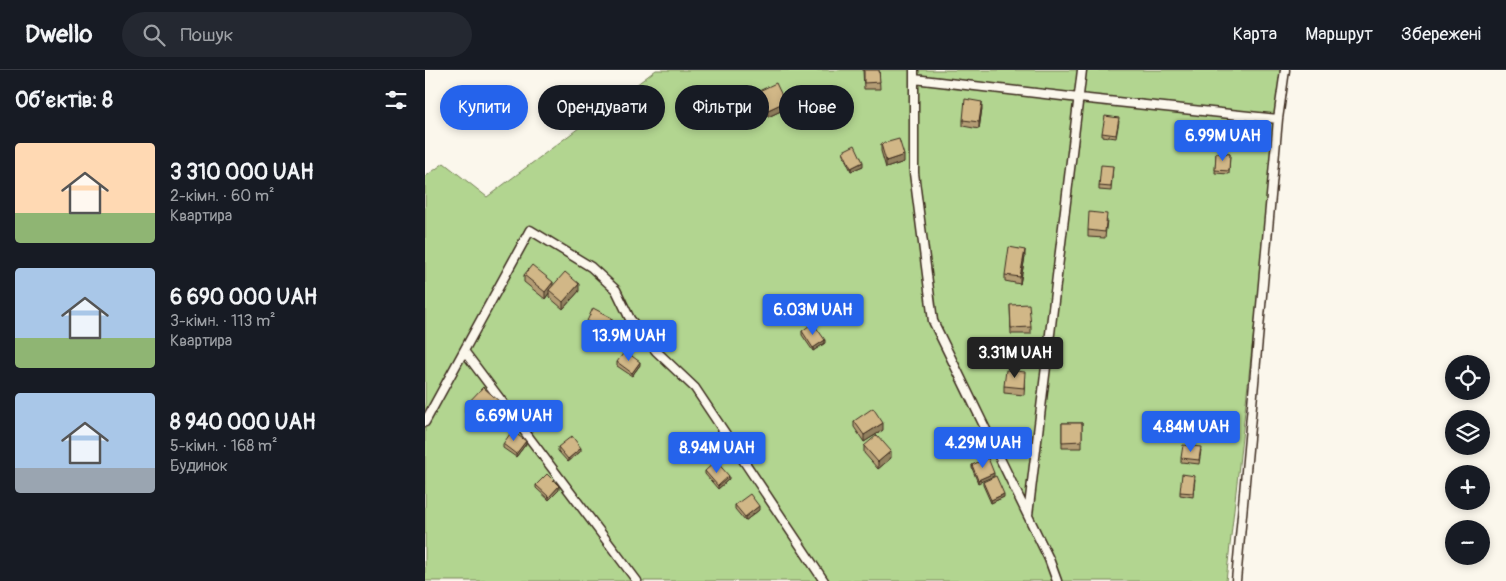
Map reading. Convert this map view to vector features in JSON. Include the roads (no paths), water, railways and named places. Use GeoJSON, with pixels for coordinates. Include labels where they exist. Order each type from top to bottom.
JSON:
{"type":"FeatureCollection","features":[{"type":"Feature","properties":{"kind":"lane"},"geometry":{"type":"LineString","coordinates":[[914,70],[914,173],[933,321],[1049,559],[1057,581]]}},
{"type":"Feature","properties":{"kind":"lane"},"geometry":{"type":"LineString","coordinates":[[1028,516],[1082,70]]}},
{"type":"Feature","properties":{"kind":"lane"},"geometry":{"type":"LineString","coordinates":[[1236,581],[1278,119],[1285,70]]}},
{"type":"Feature","properties":{"kind":"lane"},"geometry":{"type":"LineString","coordinates":[[913,79],[1278,119]]}},
{"type":"Feature","properties":{"kind":"lane"},"geometry":{"type":"LineString","coordinates":[[425,422],[530,230],[591,267],[616,290],[630,319],[656,351],[695,388],[824,581]]}},
{"type":"Feature","properties":{"kind":"lane"},"geometry":{"type":"LineString","coordinates":[[464,351],[637,581]]}}]}
